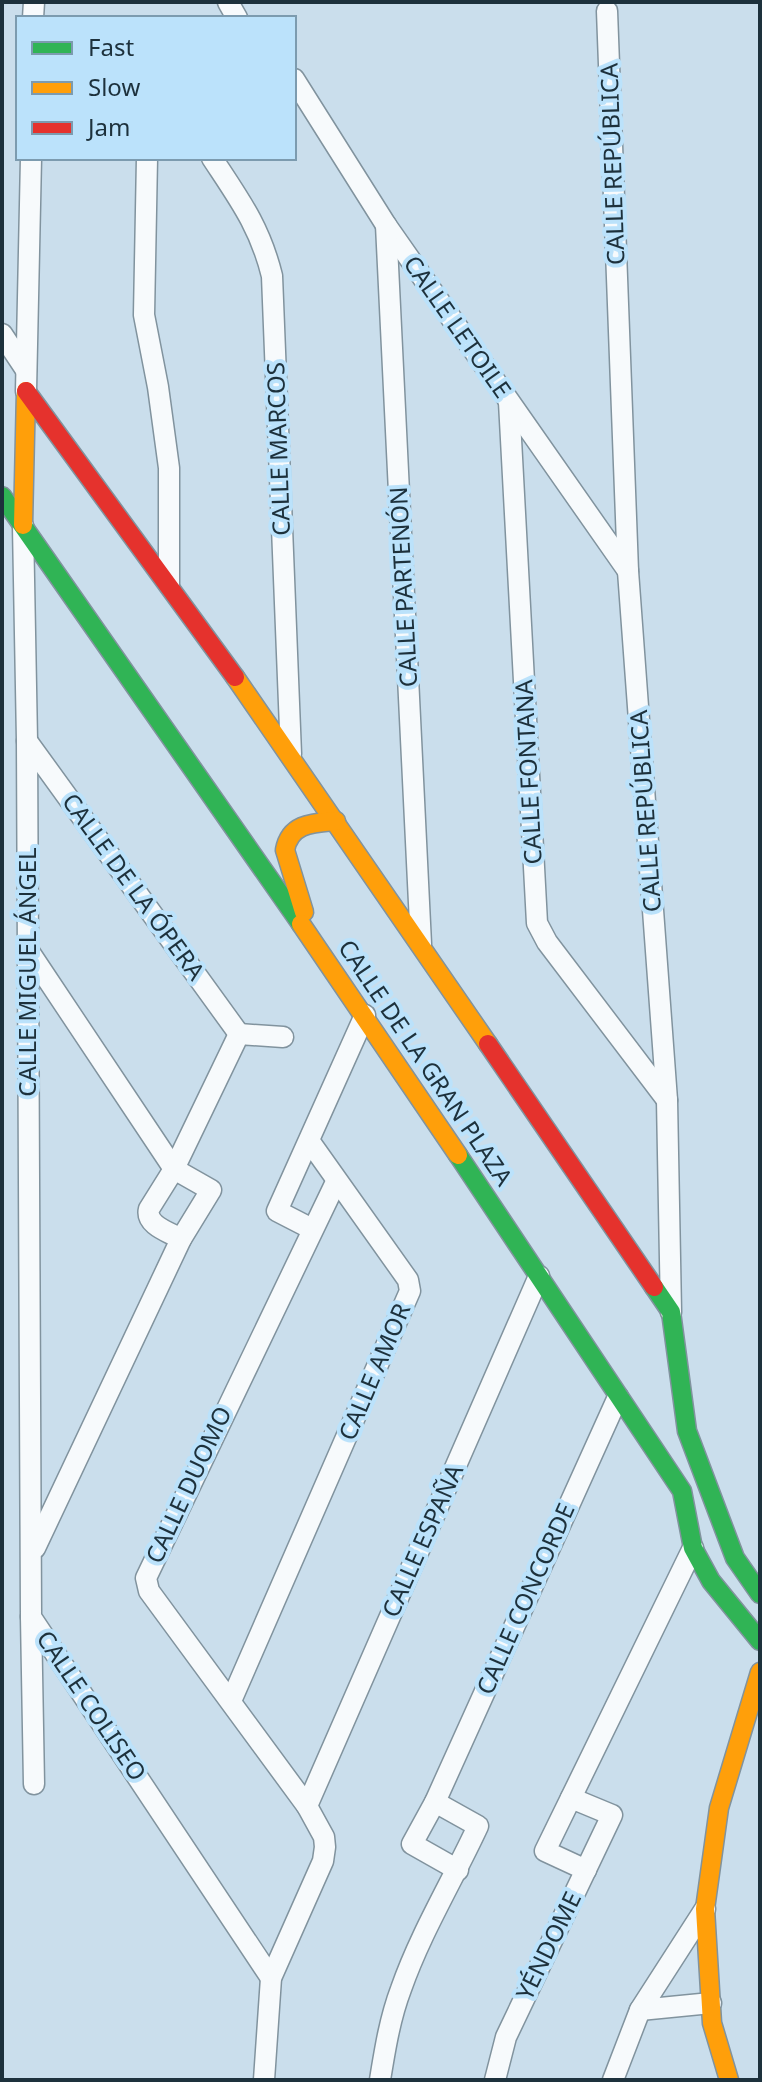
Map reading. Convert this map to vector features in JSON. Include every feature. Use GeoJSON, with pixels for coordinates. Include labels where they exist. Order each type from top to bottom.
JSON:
{"type":"FeatureCollection","features":[{"type":"Feature","properties":{"kind":"street","name":"CALLE REPÚBLICA"},"geometry":{"type":"LineString","coordinates":[[607,11],[628,571],[667,1100],[671,1312],[687,1431],[735,1558],[760,1594]]}},
{"type":"Feature","properties":{"kind":"street","name":"CALLE LETOILE"},"geometry":{"type":"LineString","coordinates":[[296,82],[386,225],[628,571]]}},
{"type":"Feature","properties":{"kind":"street"},"geometry":{"type":"LineString","coordinates":[[26,380],[31,160]]}},
{"type":"Feature","properties":{"kind":"street"},"geometry":{"type":"LineString","coordinates":[[147,160],[144,315],[169,468],[169,584]]}},
{"type":"Feature","properties":{"kind":"street","name":"CALLE MARCOS"},"geometry":{"type":"LineString","coordinates":[[213,160],[254,222],[265,246],[272,276],[291,755]]}},
{"type":"Feature","properties":{"kind":"street","name":"CALLE PARTENÓN"},"geometry":{"type":"LineString","coordinates":[[386,225],[421,948]]}},
{"type":"Feature","properties":{"kind":"street"},"geometry":{"type":"LineString","coordinates":[[2,334],[26,380],[291,755],[671,1312]]}},
{"type":"Feature","properties":{"kind":"street","name":"CALLE MIGUEL ÁNGEL"},"geometry":{"type":"LineString","coordinates":[[26,380],[23,525],[32,1554]]}},
{"type":"Feature","properties":{"kind":"street","name":"CALLE FONTANA"},"geometry":{"type":"LineString","coordinates":[[509,402],[537,923],[547,942],[667,1100]]}},
{"type":"Feature","properties":{"kind":"street","name":"CALLE DE LA GRAN PLAZA"},"geometry":{"type":"LineString","coordinates":[[2,496],[365,1015],[682,1491],[693,1548],[711,1581],[760,1641]]}},
{"type":"Feature","properties":{"kind":"street","name":"CALLE DE LA ÓPERA"},"geometry":{"type":"LineString","coordinates":[[27,741],[239,1034]]}},
{"type":"Feature","properties":{"kind":"street"},"geometry":{"type":"LineString","coordinates":[[312,940],[285,842],[299,825],[336,821]]}},
{"type":"Feature","properties":{"kind":"street"},"geometry":{"type":"LineString","coordinates":[[28,950],[174,1169]]}},
{"type":"Feature","properties":{"kind":"street"},"geometry":{"type":"LineString","coordinates":[[312,1229],[277,1211],[365,1015]]}},
{"type":"Feature","properties":{"kind":"street"},"geometry":{"type":"LineString","coordinates":[[181,1239],[150,1221],[147,1215],[174,1169],[239,1034],[283,1037]]}},
{"type":"Feature","properties":{"kind":"street","name":"CALLE AMOR"},"geometry":{"type":"LineString","coordinates":[[231,1701],[410,1291],[408,1280],[310,1142]]}},
{"type":"Feature","properties":{"kind":"street","name":"CALLE COLISEO"},"geometry":{"type":"LineString","coordinates":[[174,1169],[211,1190],[181,1239],[32,1554],[31,1617],[271,1978]]}},
{"type":"Feature","properties":{"kind":"street","name":"CALLE DUOMO"},"geometry":{"type":"LineString","coordinates":[[271,1978],[323,1861],[324,1837],[307,1806],[149,1591],[146,1578],[336,1182]]}},
{"type":"Feature","properties":{"kind":"street","name":"CALLE ESPAÑA"},"geometry":{"type":"LineString","coordinates":[[307,1806],[539,1276]]}},
{"type":"Feature","properties":{"kind":"street","name":"CALLE CONCORDE"},"geometry":{"type":"LineString","coordinates":[[435,1802],[618,1397]]}},
{"type":"Feature","properties":{"kind":"street"},"geometry":{"type":"LineString","coordinates":[[586,1870],[545,1851],[693,1548]]}},
{"type":"Feature","properties":{"kind":"street"},"geometry":{"type":"LineString","coordinates":[[31,1617],[34,1784]]}},
{"type":"Feature","properties":{"kind":"street"},"geometry":{"type":"LineString","coordinates":[[729,2080],[712,2023],[705,1909],[719,1808],[760,1672]]}},
{"type":"Feature","properties":{"kind":"street","name":"YÉNDOME"},"geometry":{"type":"LineString","coordinates":[[495,2080],[506,2037],[612,1815],[571,1798]]}},
{"type":"Feature","properties":{"kind":"street"},"geometry":{"type":"LineString","coordinates":[[380,2080],[400,1991],[418,1947],[458,1870],[478,1826],[435,1802],[412,1844],[458,1870]]}},
{"type":"Feature","properties":{"kind":"street"},"geometry":{"type":"LineString","coordinates":[[613,2080],[640,2010],[705,1909]]}},
{"type":"Feature","properties":{"kind":"street"},"geometry":{"type":"LineString","coordinates":[[264,2080],[271,1978]]}},
{"type":"Feature","properties":{"kind":"street"},"geometry":{"type":"LineString","coordinates":[[640,2010],[711,2003]]}},
{"type":"Feature","properties":{"kind":"traffic: fast"},"geometry":{"type":"LineString","coordinates":[[2,496],[301,924]]}},
{"type":"Feature","properties":{"kind":"traffic: fast"},"geometry":{"type":"LineString","coordinates":[[458,1155],[682,1491],[693,1548],[711,1581],[760,1641]]}},
{"type":"Feature","properties":{"kind":"traffic: fast"},"geometry":{"type":"LineString","coordinates":[[654,1287],[671,1312],[687,1431],[735,1558],[760,1594]]}},
{"type":"Feature","properties":{"kind":"traffic: slow"},"geometry":{"type":"LineString","coordinates":[[23,525],[26,391]]}},
{"type":"Feature","properties":{"kind":"traffic: slow"},"geometry":{"type":"LineString","coordinates":[[235,677],[488,1044]]}},
{"type":"Feature","properties":{"kind":"traffic: slow"},"geometry":{"type":"LineString","coordinates":[[304,912],[285,850],[288,841],[297,829],[304,826],[336,821]]}},
{"type":"Feature","properties":{"kind":"traffic: slow"},"geometry":{"type":"LineString","coordinates":[[301,924],[458,1155]]}},
{"type":"Feature","properties":{"kind":"traffic: slow"},"geometry":{"type":"LineString","coordinates":[[729,2080],[712,2023],[705,1909],[719,1808],[760,1672]]}},
{"type":"Feature","properties":{"kind":"traffic: jam"},"geometry":{"type":"LineString","coordinates":[[26,391],[235,677]]}},
{"type":"Feature","properties":{"kind":"traffic: jam"},"geometry":{"type":"LineString","coordinates":[[488,1044],[654,1287]]}}]}
